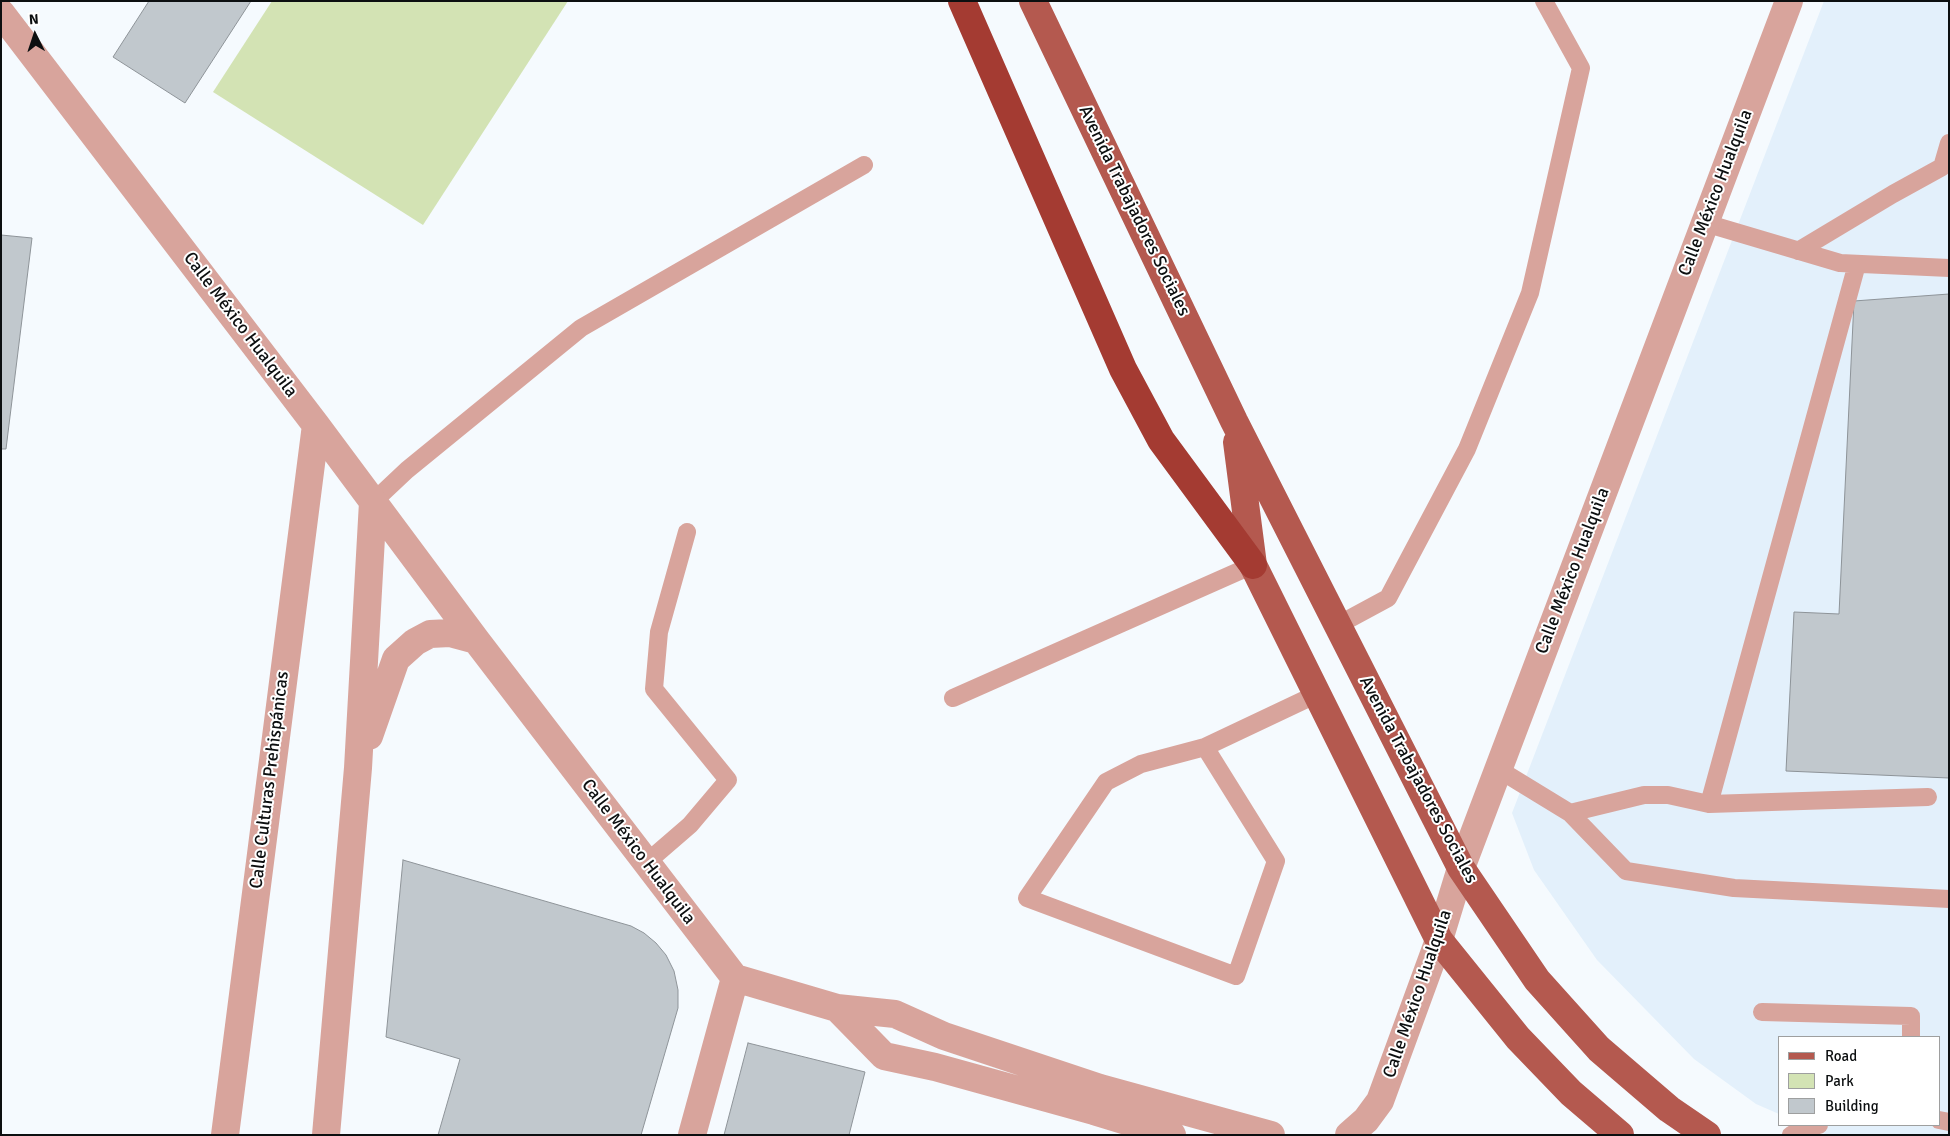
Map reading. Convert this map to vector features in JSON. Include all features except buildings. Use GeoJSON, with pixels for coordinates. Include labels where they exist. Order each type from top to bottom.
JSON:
{"type":"FeatureCollection","features":[{"type":"Feature","properties":{"kind":"highway"},"geometry":{"type":"LineString","coordinates":[[962,1],[1123,369],[1161,440],[1253,565]]}},
{"type":"Feature","properties":{"kind":"main road","name":"Avenida Trabajadores Sociales"},"geometry":{"type":"LineString","coordinates":[[1033,1],[1234,421],[1461,868],[1537,980],[1599,1049],[1669,1109],[1707,1135]]}},
{"type":"Feature","properties":{"kind":"main road","name":"Avenida Trabajadores Sociales"},"geometry":{"type":"LineString","coordinates":[[1234,421],[1253,565],[1439,940],[1518,1038],[1571,1093],[1620,1135]]}},
{"type":"Feature","properties":{"kind":"street","name":"Calle México Hualquila"},"geometry":{"type":"LineString","coordinates":[[1349,1135],[1366,1120],[1380,1101],[1439,940],[1461,868],[1789,1]]}},
{"type":"Feature","properties":{"kind":"street","name":"Calle México Hualquila"},"geometry":{"type":"LineString","coordinates":[[1,12],[316,424],[476,640],[735,978]]}},
{"type":"Feature","properties":{"kind":"street","name":"Calle Culturas Prehispánicas"},"geometry":{"type":"LineString","coordinates":[[225,1135],[316,424]]}},
{"type":"Feature","properties":{"kind":"street"},"geometry":{"type":"LineString","coordinates":[[326,1135],[358,768],[373,502]]}},
{"type":"Feature","properties":{"kind":"street"},"geometry":{"type":"LineString","coordinates":[[358,768],[396,659],[415,642],[430,634],[450,633],[476,640]]}},
{"type":"Feature","properties":{"kind":"street"},"geometry":{"type":"LineString","coordinates":[[692,1135],[735,978],[837,1008],[895,1014],[1097,1100],[1172,1135]]}},
{"type":"Feature","properties":{"kind":"street"},"geometry":{"type":"LineString","coordinates":[[837,1008],[884,1056],[1271,1135]]}},
{"type":"Feature","properties":{"kind":"street"},"geometry":{"type":"LineString","coordinates":[[935,1067],[944,1036]]}},
{"type":"Feature","properties":{"kind":"lane"},"geometry":{"type":"LineString","coordinates":[[1338,625],[1388,598],[1467,449],[1530,293],[1581,68],[1544,1]]}},
{"type":"Feature","properties":{"kind":"lane"},"geometry":{"type":"LineString","coordinates":[[1798,251],[1942,167],[1949,143]]}},
{"type":"Feature","properties":{"kind":"lane"},"geometry":{"type":"LineString","coordinates":[[373,502],[407,470],[581,328],[864,165]]}},
{"type":"Feature","properties":{"kind":"lane"},"geometry":{"type":"LineString","coordinates":[[1705,223],[1840,263],[1949,268]]}},
{"type":"Feature","properties":{"kind":"lane"},"geometry":{"type":"LineString","coordinates":[[1709,804],[1857,264]]}},
{"type":"Feature","properties":{"kind":"lane"},"geometry":{"type":"LineString","coordinates":[[646,863],[690,825],[728,780],[654,689],[659,632],[687,532]]}},
{"type":"Feature","properties":{"kind":"lane"},"geometry":{"type":"LineString","coordinates":[[953,698],[1253,565]]}},
{"type":"Feature","properties":{"kind":"lane"},"geometry":{"type":"LineString","coordinates":[[1205,747],[1276,861],[1236,976],[1027,898],[1106,782],[1141,764],[1205,747],[1317,694]]}},
{"type":"Feature","properties":{"kind":"lane"},"geometry":{"type":"LineString","coordinates":[[1498,769],[1570,813],[1626,871],[1734,888],[1949,898]]}},
{"type":"Feature","properties":{"kind":"lane"},"geometry":{"type":"LineString","coordinates":[[1570,813],[1644,795],[1668,796],[1709,804],[1928,797]]}},
{"type":"Feature","properties":{"kind":"lane"},"geometry":{"type":"LineString","coordinates":[[1762,1012],[1911,1016],[1911,1036]]}},
{"type":"Feature","properties":{"kind":"lane"},"geometry":{"type":"LineString","coordinates":[[1790,1135],[1807,1126]]}},
{"type":"Feature","properties":{"kind":"shaded area"},"geometry":{"type":"Polygon","coordinates":[[[1824,1],[1949,1],[1949,1135],[1828,1135],[1806,1126],[1940,1126],[1940,1036],[1778,1036],[1778,1114],[1756,1104],[1694,1059],[1597,960],[1534,870],[1512,813],[1824,1]]]}},
{"type":"Feature","properties":{"kind":"green space"},"geometry":{"type":"Polygon","coordinates":[[[272,1],[568,1],[423,225],[213,92],[272,1]]]}}]}
